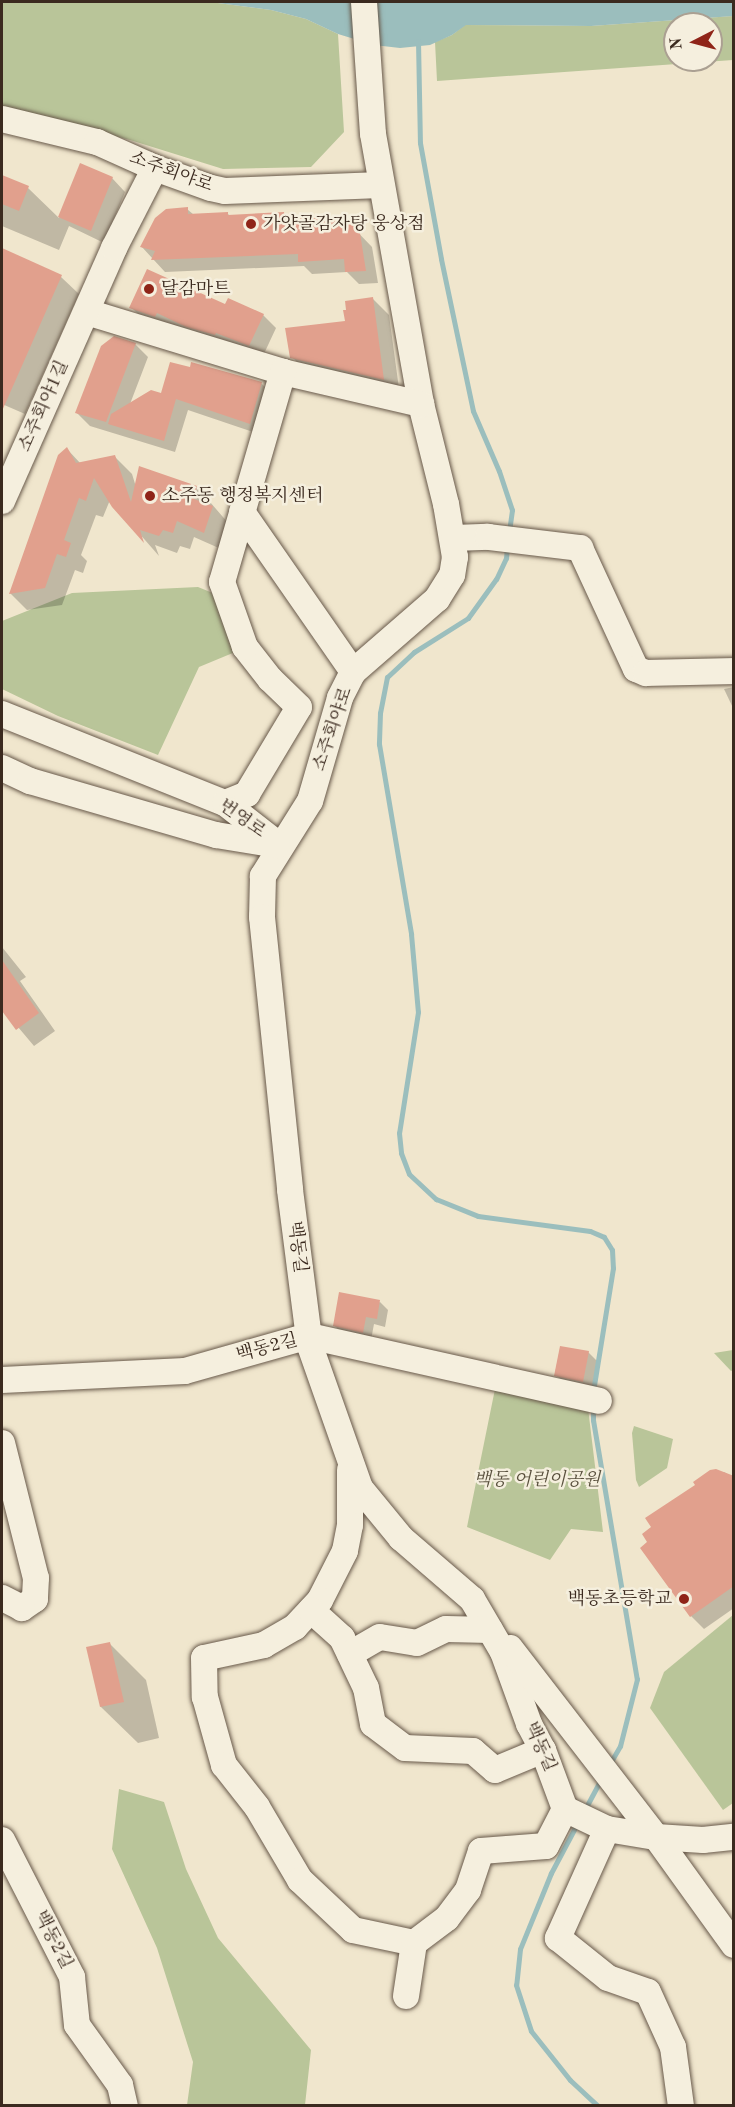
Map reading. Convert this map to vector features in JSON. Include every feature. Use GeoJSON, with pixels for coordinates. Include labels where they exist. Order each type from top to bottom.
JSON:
{"type":"FeatureCollection","features":[{"type":"Feature","properties":{"kind":"street","name":"소주회야로"},"geometry":{"type":"LineString","coordinates":[[280,846],[310,801],[340,698],[353,672],[444,591],[452,575],[455,557],[454,538],[421,404],[381,185],[373,134],[364,2]]}},
{"type":"Feature","properties":{"kind":"street","name":"소주회야로"},"geometry":{"type":"LineString","coordinates":[[2,118],[97,142],[155,168],[197,184],[225,191],[381,185]]}},
{"type":"Feature","properties":{"kind":"street","name":"소주회야1길"},"geometry":{"type":"LineString","coordinates":[[2,501],[114,248],[155,168]]}},
{"type":"Feature","properties":{"kind":"street"},"geometry":{"type":"LineString","coordinates":[[87,312],[283,372],[421,404]]}},
{"type":"Feature","properties":{"kind":"street"},"geometry":{"type":"LineString","coordinates":[[225,803],[248,794],[299,707],[270,680],[245,647],[222,582],[283,372]]}},
{"type":"Feature","properties":{"kind":"street"},"geometry":{"type":"LineString","coordinates":[[242,512],[353,672]]}},
{"type":"Feature","properties":{"kind":"street"},"geometry":{"type":"LineString","coordinates":[[454,538],[488,537],[580,548],[636,669],[641,672],[734,671]]}},
{"type":"Feature","properties":{"kind":"street","name":"번영로"},"geometry":{"type":"LineString","coordinates":[[2,714],[225,803],[280,846]]}},
{"type":"Feature","properties":{"kind":"street"},"geometry":{"type":"LineString","coordinates":[[115,806],[132,793],[134,778],[130,766]]}},
{"type":"Feature","properties":{"kind":"street","name":"번영로"},"geometry":{"type":"LineString","coordinates":[[2,768],[30,781],[216,835],[280,846]]}},
{"type":"Feature","properties":{"kind":"street","name":"백동길"},"geometry":{"type":"LineString","coordinates":[[280,846],[263,876],[262,917],[290,1190],[309,1336],[360,1488],[401,1538],[472,1599],[657,1838],[734,1945]]}},
{"type":"Feature","properties":{"kind":"street","name":"백동2길"},"geometry":{"type":"LineString","coordinates":[[2,1380],[185,1371],[309,1336],[599,1401]]}},
{"type":"Feature","properties":{"kind":"street"},"geometry":{"type":"LineString","coordinates":[[2,1443],[36,1578],[34,1599],[22,1608],[2,1598]]}},
{"type":"Feature","properties":{"kind":"street"},"geometry":{"type":"LineString","coordinates":[[350,1461],[350,1525],[345,1551],[320,1600],[295,1627],[264,1645],[204,1658],[205,1697],[224,1765],[257,1807],[300,1880],[353,1930],[414,1943]]}},
{"type":"Feature","properties":{"kind":"street","name":"백동길"},"geometry":{"type":"LineString","coordinates":[[472,1599],[503,1652],[529,1725],[543,1750],[565,1809]]}},
{"type":"Feature","properties":{"kind":"street"},"geometry":{"type":"LineString","coordinates":[[311,1610],[342,1638],[366,1688],[373,1725],[405,1748],[473,1750],[495,1770],[543,1750]]}},
{"type":"Feature","properties":{"kind":"street"},"geometry":{"type":"LineString","coordinates":[[350,1654],[380,1637],[417,1643],[446,1629],[490,1630]]}},
{"type":"Feature","properties":{"kind":"street"},"geometry":{"type":"LineString","coordinates":[[406,1996],[414,1943],[447,1918],[468,1890],[482,1851],[546,1846],[565,1809],[607,1829],[657,1838],[703,1840],[734,1837]]}},
{"type":"Feature","properties":{"kind":"street"},"geometry":{"type":"LineString","coordinates":[[607,1829],[558,1938],[608,1978],[648,1992],[673,2047],[681,2106]]}},
{"type":"Feature","properties":{"kind":"street","name":"백동2길"},"geometry":{"type":"LineString","coordinates":[[2,1840],[72,1977],[77,2025],[120,2085],[125,2106]]}},
{"type":"Feature","properties":{"kind":"green space"},"geometry":{"type":"Polygon","coordinates":[[[2,2],[210,2],[271,10],[306,19],[338,34],[344,132],[311,167],[223,169],[130,140],[2,108],[2,2]]]}},
{"type":"Feature","properties":{"kind":"green space"},"geometry":{"type":"Polygon","coordinates":[[[733,16],[733,60],[723,61],[723,17],[733,16]]]}},
{"type":"Feature","properties":{"kind":"green space"},"geometry":{"type":"Polygon","coordinates":[[[663,21],[663,65],[437,81],[435,42],[452,35],[465,25],[591,26],[663,21]]]}},
{"type":"Feature","properties":{"kind":"green space"},"geometry":{"type":"Polygon","coordinates":[[[198,587],[220,596],[240,650],[199,667],[158,755],[58,716],[2,689],[2,621],[72,593],[198,587]]]}},
{"type":"Feature","properties":{"kind":"green space"},"geometry":{"type":"Polygon","coordinates":[[[733,1350],[733,1370],[731,1371],[714,1353],[733,1350]]]}},
{"type":"Feature","properties":{"kind":"green space","name":"백동 어린이공원"},"geometry":{"type":"Polygon","coordinates":[[[495,1389],[588,1408],[603,1532],[571,1529],[550,1560],[467,1527],[495,1389]]]}},
{"type":"Feature","properties":{"kind":"green space"},"geometry":{"type":"Polygon","coordinates":[[[634,1426],[673,1439],[667,1468],[639,1487],[636,1480],[632,1433],[634,1426]]]}},
{"type":"Feature","properties":{"kind":"green space"},"geometry":{"type":"Polygon","coordinates":[[[733,1615],[733,1803],[723,1810],[650,1708],[664,1672],[733,1615]]]}},
{"type":"Feature","properties":{"kind":"green space"},"geometry":{"type":"Polygon","coordinates":[[[119,1789],[164,1802],[186,1869],[218,1938],[311,2050],[305,2105],[187,2105],[193,2062],[157,1948],[112,1849],[119,1789]]]}},
{"type":"Feature","properties":{"kind":"water"},"geometry":{"type":"Polygon","coordinates":[[[210,2],[733,2],[734,16],[723,17],[723,12],[663,12],[663,21],[591,26],[466,25],[452,35],[430,45],[400,48],[374,45],[338,34],[306,19],[271,10],[210,2]]]}},
{"type":"Feature","properties":{"kind":"building"},"geometry":{"type":"Polygon","coordinates":[[[80,163],[113,177],[91,231],[58,217],[80,163]]]}},
{"type":"Feature","properties":{"kind":"building"},"geometry":{"type":"Polygon","coordinates":[[[2,175],[29,186],[19,211],[2,204],[2,175]]]}},
{"type":"Feature","properties":{"kind":"building"},"geometry":{"type":"Polygon","coordinates":[[[188,207],[188,214],[228,212],[228,215],[284,212],[285,219],[346,217],[360,233],[366,271],[345,272],[344,259],[298,262],[298,254],[151,260],[155,251],[140,247],[155,218],[166,209],[188,207]]]}},
{"type":"Feature","properties":{"kind":"building"},"geometry":{"type":"Polygon","coordinates":[[[2,248],[62,275],[2,411],[2,248]]]}},
{"type":"Feature","properties":{"kind":"building"},"geometry":{"type":"Polygon","coordinates":[[[147,269],[225,304],[228,298],[264,314],[249,346],[216,333],[215,335],[186,327],[157,313],[155,317],[129,308],[147,269]]]}},
{"type":"Feature","properties":{"kind":"building"},"geometry":{"type":"Polygon","coordinates":[[[373,297],[384,380],[290,358],[285,328],[345,321],[343,310],[346,310],[345,301],[373,297]]]}},
{"type":"Feature","properties":{"kind":"building"},"geometry":{"type":"Polygon","coordinates":[[[114,336],[136,343],[106,422],[75,413],[101,346],[114,336]]]}},
{"type":"Feature","properties":{"kind":"building"},"geometry":{"type":"Polygon","coordinates":[[[170,362],[190,367],[191,362],[262,382],[250,424],[176,399],[164,441],[108,424],[111,414],[151,390],[161,393],[170,362]]]}},
{"type":"Feature","properties":{"kind":"building"},"geometry":{"type":"Polygon","coordinates":[[[67,447],[76,463],[115,455],[131,502],[139,466],[197,486],[194,499],[213,506],[204,533],[177,521],[173,533],[163,530],[159,536],[140,530],[144,543],[112,507],[94,478],[86,501],[79,498],[64,540],[71,543],[66,557],[57,554],[45,588],[9,594],[58,455],[67,447]]]}},
{"type":"Feature","properties":{"kind":"building"},"geometry":{"type":"Polygon","coordinates":[[[2,960],[39,1013],[16,1030],[2,1011],[2,960]]]}},
{"type":"Feature","properties":{"kind":"building"},"geometry":{"type":"Polygon","coordinates":[[[339,1292],[380,1300],[377,1319],[366,1317],[363,1333],[333,1326],[339,1292]]]}},
{"type":"Feature","properties":{"kind":"building"},"geometry":{"type":"Polygon","coordinates":[[[560,1346],[589,1351],[583,1382],[554,1376],[560,1346]]]}},
{"type":"Feature","properties":{"kind":"building"},"geometry":{"type":"Polygon","coordinates":[[[716,1469],[734,1476],[734,1586],[690,1617],[640,1548],[647,1542],[642,1534],[651,1527],[645,1518],[695,1485],[693,1482],[710,1470],[716,1469]]]}},
{"type":"Feature","properties":{"kind":"building"},"geometry":{"type":"Polygon","coordinates":[[[110,1642],[124,1702],[100,1707],[86,1647],[110,1642]]]}},
{"type":"Feature","properties":{"kind":"waterway"},"geometry":{"type":"LineString","coordinates":[[418,41],[420,143],[441,259],[473,411],[499,471],[512,510],[509,532]]}},
{"type":"Feature","properties":{"kind":"waterway"},"geometry":{"type":"LineString","coordinates":[[507,547],[506,558],[496,579],[468,618],[414,652],[387,677],[380,713],[379,744],[411,934],[418,1012],[399,1133],[401,1153],[409,1174],[436,1199],[478,1216],[590,1231],[604,1237],[612,1250],[613,1268],[593,1391]]}},
{"type":"Feature","properties":{"kind":"waterway"},"geometry":{"type":"LineString","coordinates":[[593,1407],[593,1420],[637,1679],[620,1746],[610,1763]]}},
{"type":"Feature","properties":{"kind":"waterway"},"geometry":{"type":"LineString","coordinates":[[584,1811],[601,1779]]}},
{"type":"Feature","properties":{"kind":"waterway"},"geometry":{"type":"LineString","coordinates":[[578,1822],[551,1873],[520,1949],[516,1985],[531,2031],[570,2080],[598,2106]]}},
{"type":"Feature","properties":{"kind":"place","name":"가얏골감자탕 웅상점"},"geometry":{"type":"Point","coordinates":[251,224]}},
{"type":"Feature","properties":{"kind":"place","name":"달감마트"},"geometry":{"type":"Point","coordinates":[149,289]}},
{"type":"Feature","properties":{"kind":"place","name":"소주동 행정복지센터"},"geometry":{"type":"Point","coordinates":[150,496]}},
{"type":"Feature","properties":{"kind":"place","name":"백동초등학교"},"geometry":{"type":"Point","coordinates":[684,1599]}}]}
